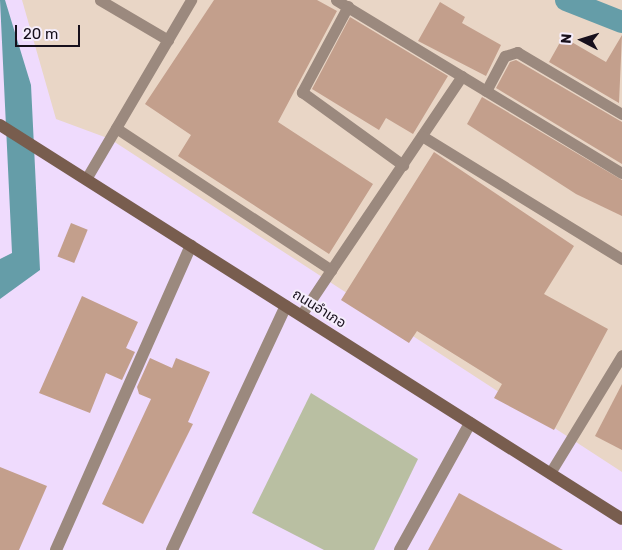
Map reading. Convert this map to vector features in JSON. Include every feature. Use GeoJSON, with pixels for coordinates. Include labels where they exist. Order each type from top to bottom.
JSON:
{"type":"FeatureCollection","features":[{"type":"Feature","properties":{"kind":"street","name":"ถนนอำเภอ"},"geometry":{"type":"LineString","coordinates":[[0,125],[622,519]]}},
{"type":"Feature","properties":{"kind":"street"},"geometry":{"type":"LineString","coordinates":[[56,550],[191,246]]}},
{"type":"Feature","properties":{"kind":"street"},"geometry":{"type":"LineString","coordinates":[[172,550],[286,306]]}},
{"type":"Feature","properties":{"kind":"street"},"geometry":{"type":"LineString","coordinates":[[400,550],[470,423]]}},
{"type":"Feature","properties":{"kind":"lane"},"geometry":{"type":"LineString","coordinates":[[100,0],[168,40]]}},
{"type":"Feature","properties":{"kind":"lane"},"geometry":{"type":"LineString","coordinates":[[86,179],[191,0]]}},
{"type":"Feature","properties":{"kind":"lane"},"geometry":{"type":"LineString","coordinates":[[336,0],[622,173]]}},
{"type":"Feature","properties":{"kind":"lane"},"geometry":{"type":"LineString","coordinates":[[348,6],[302,92],[403,165]]}},
{"type":"Feature","properties":{"kind":"lane"},"geometry":{"type":"LineString","coordinates":[[486,91],[505,56],[517,52],[622,114]]}},
{"type":"Feature","properties":{"kind":"lane"},"geometry":{"type":"LineString","coordinates":[[301,315],[462,76]]}},
{"type":"Feature","properties":{"kind":"lane"},"geometry":{"type":"LineString","coordinates":[[116,128],[331,270]]}},
{"type":"Feature","properties":{"kind":"lane"},"geometry":{"type":"LineString","coordinates":[[422,136],[622,259]]}},
{"type":"Feature","properties":{"kind":"lane"},"geometry":{"type":"LineString","coordinates":[[550,473],[622,355]]}},
{"type":"Feature","properties":{"kind":"shaded area"},"geometry":{"type":"Polygon","coordinates":[[[0,0],[5,0],[31,85],[40,270],[0,299],[0,259],[12,253],[0,0]]]}},
{"type":"Feature","properties":{"kind":"shaded area"},"geometry":{"type":"Polygon","coordinates":[[[22,0],[622,0],[622,472],[110,139],[56,119],[22,0]]]}},
{"type":"Feature","properties":{"kind":"shaded area"},"geometry":{"type":"Polygon","coordinates":[[[311,393],[418,459],[374,550],[324,550],[252,513],[311,393]]]}},
{"type":"Feature","properties":{"kind":"building"},"geometry":{"type":"Polygon","coordinates":[[[214,0],[317,0],[337,11],[278,122],[373,184],[329,254],[178,156],[191,135],[145,104],[214,0]]]}},
{"type":"Feature","properties":{"kind":"building"},"geometry":{"type":"Polygon","coordinates":[[[440,2],[465,17],[462,23],[501,45],[486,76],[418,41],[440,2]]]}},
{"type":"Feature","properties":{"kind":"building"},"geometry":{"type":"Polygon","coordinates":[[[350,17],[448,76],[413,134],[386,118],[379,130],[312,89],[350,17]]]}},
{"type":"Feature","properties":{"kind":"building"},"geometry":{"type":"Polygon","coordinates":[[[622,35],[619,103],[549,62],[563,37],[606,62],[622,35]]]}},
{"type":"Feature","properties":{"kind":"building"},"geometry":{"type":"Polygon","coordinates":[[[516,60],[622,122],[622,164],[496,88],[510,62],[516,60]]]}},
{"type":"Feature","properties":{"kind":"building"},"geometry":{"type":"Polygon","coordinates":[[[482,97],[622,180],[622,216],[576,194],[467,124],[482,97]]]}},
{"type":"Feature","properties":{"kind":"building"},"geometry":{"type":"Polygon","coordinates":[[[434,152],[574,246],[544,294],[608,329],[554,430],[494,398],[502,384],[417,331],[409,343],[341,300],[434,152]]]}},
{"type":"Feature","properties":{"kind":"building"},"geometry":{"type":"Polygon","coordinates":[[[71,223],[88,230],[74,263],[58,256],[71,223]]]}},
{"type":"Feature","properties":{"kind":"building"},"geometry":{"type":"Polygon","coordinates":[[[82,296],[138,322],[126,348],[135,352],[122,380],[106,373],[90,413],[39,393],[82,296]]]}},
{"type":"Feature","properties":{"kind":"building"},"geometry":{"type":"Polygon","coordinates":[[[150,358],[172,368],[176,358],[210,372],[188,422],[193,424],[143,524],[102,504],[151,399],[139,394],[137,387],[150,358]]]}},
{"type":"Feature","properties":{"kind":"building"},"geometry":{"type":"Polygon","coordinates":[[[622,384],[622,450],[595,436],[622,384]]]}},
{"type":"Feature","properties":{"kind":"building"},"geometry":{"type":"Polygon","coordinates":[[[0,467],[47,486],[19,550],[0,550],[0,467]]]}},
{"type":"Feature","properties":{"kind":"building"},"geometry":{"type":"Polygon","coordinates":[[[459,493],[563,550],[428,550],[459,493]]]}},
{"type":"Feature","properties":{"kind":"waterway"},"geometry":{"type":"LineString","coordinates":[[566,0],[622,22]]}}]}
